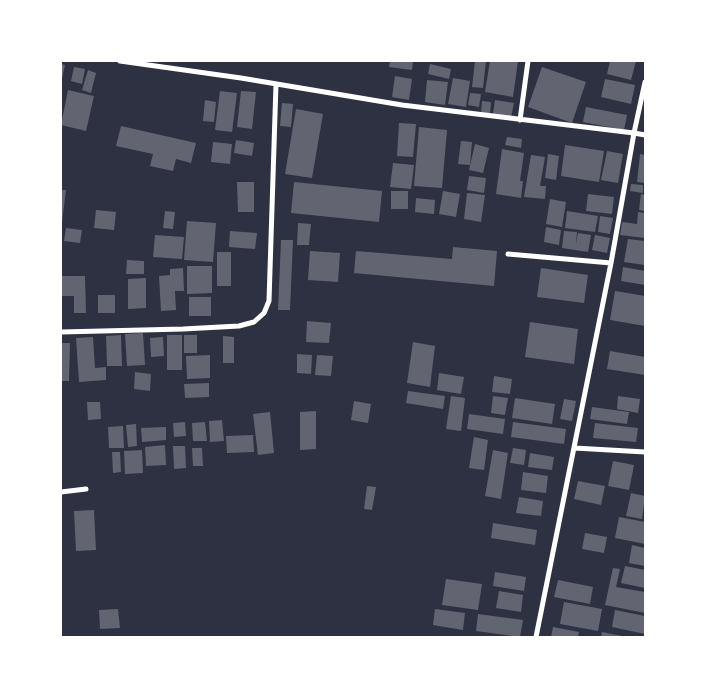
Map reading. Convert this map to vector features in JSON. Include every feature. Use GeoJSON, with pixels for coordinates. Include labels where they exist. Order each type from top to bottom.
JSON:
{"type":"FeatureCollection","features":[{"type":"Feature","properties":{"kind":"street"},"geometry":{"type":"LineString","coordinates":[[120,61],[402,105],[645,135]]}},
{"type":"Feature","properties":{"kind":"street"},"geometry":{"type":"LineString","coordinates":[[520,120],[528,61]]}},
{"type":"Feature","properties":{"kind":"street"},"geometry":{"type":"LineString","coordinates":[[536,637],[611,263],[645,82]]}},
{"type":"Feature","properties":{"kind":"street"},"geometry":{"type":"LineString","coordinates":[[61,332],[231,327],[254,322],[264,313],[270,301],[276,84]]}},
{"type":"Feature","properties":{"kind":"street"},"geometry":{"type":"LineString","coordinates":[[508,254],[611,263]]}},
{"type":"Feature","properties":{"kind":"street"},"geometry":{"type":"LineString","coordinates":[[574,448],[645,452]]}},
{"type":"Feature","properties":{"kind":"street"},"geometry":{"type":"LineString","coordinates":[[61,492],[86,489]]}},
{"type":"Feature","properties":{"kind":"building"},"geometry":{"type":"Polygon","coordinates":[[[390,61],[413,61],[412,70],[389,67],[390,61]]]}},
{"type":"Feature","properties":{"kind":"building"},"geometry":{"type":"Polygon","coordinates":[[[475,61],[486,61],[483,88],[472,87],[475,61]]]}},
{"type":"Feature","properties":{"kind":"building"},"geometry":{"type":"Polygon","coordinates":[[[490,61],[518,61],[513,97],[485,92],[490,61]]]}},
{"type":"Feature","properties":{"kind":"building"},"geometry":{"type":"Polygon","coordinates":[[[610,61],[636,61],[631,80],[607,74],[610,61]]]}},
{"type":"Feature","properties":{"kind":"building"},"geometry":{"type":"Polygon","coordinates":[[[61,64],[65,65],[62,79],[61,79],[61,64]]]}},
{"type":"Feature","properties":{"kind":"building"},"geometry":{"type":"Polygon","coordinates":[[[430,64],[451,69],[449,79],[428,74],[430,64]]]}},
{"type":"Feature","properties":{"kind":"building"},"geometry":{"type":"Polygon","coordinates":[[[74,67],[85,69],[82,84],[71,81],[74,67]]]}},
{"type":"Feature","properties":{"kind":"building"},"geometry":{"type":"Polygon","coordinates":[[[542,67],[586,82],[572,123],[528,107],[542,67]]]}},
{"type":"Feature","properties":{"kind":"building"},"geometry":{"type":"Polygon","coordinates":[[[88,70],[96,73],[91,93],[82,90],[88,70]]]}},
{"type":"Feature","properties":{"kind":"building"},"geometry":{"type":"Polygon","coordinates":[[[395,76],[412,79],[409,100],[392,97],[395,76]]]}},
{"type":"Feature","properties":{"kind":"building"},"geometry":{"type":"Polygon","coordinates":[[[453,78],[470,81],[466,107],[448,104],[453,78]]]}},
{"type":"Feature","properties":{"kind":"building"},"geometry":{"type":"Polygon","coordinates":[[[605,79],[635,85],[631,104],[601,97],[605,79]]]}},
{"type":"Feature","properties":{"kind":"building"},"geometry":{"type":"Polygon","coordinates":[[[427,80],[448,82],[445,105],[425,102],[427,80]]]}},
{"type":"Feature","properties":{"kind":"building"},"geometry":{"type":"Polygon","coordinates":[[[68,90],[94,96],[86,131],[61,125],[68,90]]]}},
{"type":"Feature","properties":{"kind":"building"},"geometry":{"type":"Polygon","coordinates":[[[220,91],[237,93],[232,132],[215,130],[220,91]]]}},
{"type":"Feature","properties":{"kind":"building"},"geometry":{"type":"Polygon","coordinates":[[[241,91],[256,92],[252,129],[237,127],[241,91]]]}},
{"type":"Feature","properties":{"kind":"building"},"geometry":{"type":"Polygon","coordinates":[[[470,93],[481,94],[479,107],[468,105],[470,93]]]}},
{"type":"Feature","properties":{"kind":"building"},"geometry":{"type":"Polygon","coordinates":[[[205,100],[216,102],[214,122],[203,121],[205,100]]]}},
{"type":"Feature","properties":{"kind":"building"},"geometry":{"type":"Polygon","coordinates":[[[495,100],[514,103],[511,117],[493,114],[495,100]]]}},
{"type":"Feature","properties":{"kind":"building"},"geometry":{"type":"Polygon","coordinates":[[[482,101],[491,102],[490,113],[481,113],[482,101]]]}},
{"type":"Feature","properties":{"kind":"building"},"geometry":{"type":"Polygon","coordinates":[[[282,103],[293,104],[291,127],[280,126],[282,103]]]}},
{"type":"Feature","properties":{"kind":"building"},"geometry":{"type":"Polygon","coordinates":[[[586,107],[627,115],[624,130],[583,122],[586,107]]]}},
{"type":"Feature","properties":{"kind":"building"},"geometry":{"type":"Polygon","coordinates":[[[296,109],[323,114],[312,178],[285,174],[296,109]]]}},
{"type":"Feature","properties":{"kind":"building"},"geometry":{"type":"Polygon","coordinates":[[[399,123],[416,124],[413,157],[397,156],[399,123]]]}},
{"type":"Feature","properties":{"kind":"building"},"geometry":{"type":"Polygon","coordinates":[[[121,126],[196,143],[191,163],[176,159],[173,171],[150,166],[153,154],[116,146],[121,126]]]}},
{"type":"Feature","properties":{"kind":"building"},"geometry":{"type":"Polygon","coordinates":[[[419,127],[447,130],[442,188],[414,186],[419,127]]]}},
{"type":"Feature","properties":{"kind":"building"},"geometry":{"type":"Polygon","coordinates":[[[507,137],[522,139],[521,148],[505,145],[507,137]]]}},
{"type":"Feature","properties":{"kind":"building"},"geometry":{"type":"Polygon","coordinates":[[[236,140],[254,143],[252,156],[234,153],[236,140]]]}},
{"type":"Feature","properties":{"kind":"building"},"geometry":{"type":"Polygon","coordinates":[[[461,141],[472,142],[470,165],[458,164],[461,141]]]}},
{"type":"Feature","properties":{"kind":"building"},"geometry":{"type":"Polygon","coordinates":[[[213,142],[232,144],[230,164],[211,162],[213,142]]]}},
{"type":"Feature","properties":{"kind":"building"},"geometry":{"type":"Polygon","coordinates":[[[475,144],[489,148],[483,173],[469,170],[475,144]]]}},
{"type":"Feature","properties":{"kind":"building"},"geometry":{"type":"Polygon","coordinates":[[[565,145],[604,151],[599,182],[561,176],[565,145]]]}},
{"type":"Feature","properties":{"kind":"building"},"geometry":{"type":"Polygon","coordinates":[[[502,149],[524,153],[520,181],[523,181],[521,198],[496,194],[502,149]]]}},
{"type":"Feature","properties":{"kind":"building"},"geometry":{"type":"Polygon","coordinates":[[[607,151],[623,154],[618,183],[601,180],[607,151]]]}},
{"type":"Feature","properties":{"kind":"building"},"geometry":{"type":"Polygon","coordinates":[[[548,154],[559,156],[556,180],[545,178],[548,154]]]}},
{"type":"Feature","properties":{"kind":"building"},"geometry":{"type":"Polygon","coordinates":[[[640,154],[645,155],[645,183],[637,182],[640,154]]]}},
{"type":"Feature","properties":{"kind":"building"},"geometry":{"type":"Polygon","coordinates":[[[531,155],[545,157],[540,186],[546,186],[545,199],[524,197],[531,155]]]}},
{"type":"Feature","properties":{"kind":"building"},"geometry":{"type":"Polygon","coordinates":[[[393,163],[414,165],[411,189],[390,187],[393,163]]]}},
{"type":"Feature","properties":{"kind":"building"},"geometry":{"type":"Polygon","coordinates":[[[469,176],[486,178],[484,193],[467,190],[469,176]]]}},
{"type":"Feature","properties":{"kind":"building"},"geometry":{"type":"Polygon","coordinates":[[[237,182],[254,182],[254,212],[238,212],[237,182]]]}},
{"type":"Feature","properties":{"kind":"building"},"geometry":{"type":"Polygon","coordinates":[[[294,182],[382,191],[379,222],[291,213],[294,182]]]}},
{"type":"Feature","properties":{"kind":"building"},"geometry":{"type":"Polygon","coordinates":[[[631,184],[643,185],[643,193],[630,191],[631,184]]]}},
{"type":"Feature","properties":{"kind":"building"},"geometry":{"type":"Polygon","coordinates":[[[61,190],[66,190],[62,222],[61,222],[61,190]]]}},
{"type":"Feature","properties":{"kind":"building"},"geometry":{"type":"Polygon","coordinates":[[[391,191],[408,191],[408,209],[391,209],[391,191]]]}},
{"type":"Feature","properties":{"kind":"building"},"geometry":{"type":"Polygon","coordinates":[[[443,191],[460,194],[456,217],[439,214],[443,191]]]}},
{"type":"Feature","properties":{"kind":"building"},"geometry":{"type":"Polygon","coordinates":[[[467,193],[485,195],[481,222],[464,219],[467,193]]]}},
{"type":"Feature","properties":{"kind":"building"},"geometry":{"type":"Polygon","coordinates":[[[588,194],[614,197],[612,214],[586,211],[588,194]]]}},
{"type":"Feature","properties":{"kind":"building"},"geometry":{"type":"Polygon","coordinates":[[[641,194],[645,195],[645,211],[639,210],[641,194]]]}},
{"type":"Feature","properties":{"kind":"building"},"geometry":{"type":"Polygon","coordinates":[[[416,198],[435,200],[434,214],[415,212],[416,198]]]}},
{"type":"Feature","properties":{"kind":"building"},"geometry":{"type":"Polygon","coordinates":[[[550,199],[566,202],[562,227],[546,224],[550,199]]]}},
{"type":"Feature","properties":{"kind":"building"},"geometry":{"type":"Polygon","coordinates":[[[96,210],[116,212],[114,230],[94,228],[96,210]]]}},
{"type":"Feature","properties":{"kind":"building"},"geometry":{"type":"Polygon","coordinates":[[[165,211],[175,212],[173,229],[163,228],[165,211]]]}},
{"type":"Feature","properties":{"kind":"building"},"geometry":{"type":"Polygon","coordinates":[[[567,211],[598,216],[595,232],[565,228],[567,211]]]}},
{"type":"Feature","properties":{"kind":"building"},"geometry":{"type":"Polygon","coordinates":[[[638,212],[645,213],[645,238],[620,235],[622,222],[637,224],[638,212]]]}},
{"type":"Feature","properties":{"kind":"building"},"geometry":{"type":"Polygon","coordinates":[[[600,216],[613,218],[610,234],[598,232],[600,216]]]}},
{"type":"Feature","properties":{"kind":"building"},"geometry":{"type":"Polygon","coordinates":[[[187,221],[216,223],[213,262],[184,260],[187,221]]]}},
{"type":"Feature","properties":{"kind":"building"},"geometry":{"type":"Polygon","coordinates":[[[298,223],[311,224],[309,245],[297,245],[298,223]]]}},
{"type":"Feature","properties":{"kind":"building"},"geometry":{"type":"Polygon","coordinates":[[[546,227],[561,230],[559,245],[544,242],[546,227]]]}},
{"type":"Feature","properties":{"kind":"building"},"geometry":{"type":"Polygon","coordinates":[[[66,228],[82,230],[80,243],[64,241],[66,228]]]}},
{"type":"Feature","properties":{"kind":"building"},"geometry":{"type":"Polygon","coordinates":[[[230,231],[257,233],[255,249],[229,247],[230,231]]]}},
{"type":"Feature","properties":{"kind":"building"},"geometry":{"type":"Polygon","coordinates":[[[564,231],[577,232],[576,244],[578,233],[591,235],[588,252],[562,248],[564,231]]]}},
{"type":"Feature","properties":{"kind":"building"},"geometry":{"type":"Polygon","coordinates":[[[155,235],[184,237],[182,259],[153,257],[155,235]]]}},
{"type":"Feature","properties":{"kind":"building"},"geometry":{"type":"Polygon","coordinates":[[[595,235],[610,238],[607,253],[592,250],[595,235]]]}},
{"type":"Feature","properties":{"kind":"building"},"geometry":{"type":"Polygon","coordinates":[[[628,239],[645,241],[645,265],[624,262],[628,239]]]}},
{"type":"Feature","properties":{"kind":"building"},"geometry":{"type":"Polygon","coordinates":[[[281,240],[293,240],[290,310],[278,310],[281,240]]]}},
{"type":"Feature","properties":{"kind":"building"},"geometry":{"type":"Polygon","coordinates":[[[453,247],[497,251],[494,286],[354,273],[356,251],[452,259],[453,247]]]}},
{"type":"Feature","properties":{"kind":"building"},"geometry":{"type":"Polygon","coordinates":[[[310,251],[340,253],[338,282],[308,280],[310,251]]]}},
{"type":"Feature","properties":{"kind":"building"},"geometry":{"type":"Polygon","coordinates":[[[217,252],[231,252],[231,286],[217,286],[217,252]]]}},
{"type":"Feature","properties":{"kind":"building"},"geometry":{"type":"Polygon","coordinates":[[[127,260],[144,261],[144,274],[126,274],[127,260]]]}},
{"type":"Feature","properties":{"kind":"building"},"geometry":{"type":"Polygon","coordinates":[[[187,266],[212,266],[212,293],[187,294],[187,266]]]}},
{"type":"Feature","properties":{"kind":"building"},"geometry":{"type":"Polygon","coordinates":[[[623,267],[645,271],[645,285],[621,281],[623,267]]]}},
{"type":"Feature","properties":{"kind":"building"},"geometry":{"type":"Polygon","coordinates":[[[183,268],[184,291],[175,291],[176,310],[161,311],[159,276],[170,275],[170,269],[183,268]]]}},
{"type":"Feature","properties":{"kind":"building"},"geometry":{"type":"Polygon","coordinates":[[[541,268],[588,275],[584,303],[537,297],[541,268]]]}},
{"type":"Feature","properties":{"kind":"building"},"geometry":{"type":"Polygon","coordinates":[[[62,276],[85,276],[86,313],[74,313],[74,296],[62,296],[62,276]]]}},
{"type":"Feature","properties":{"kind":"building"},"geometry":{"type":"Polygon","coordinates":[[[146,278],[146,308],[128,309],[128,279],[146,278]]]}},
{"type":"Feature","properties":{"kind":"building"},"geometry":{"type":"Polygon","coordinates":[[[615,291],[645,296],[645,326],[610,320],[615,291]]]}},
{"type":"Feature","properties":{"kind":"building"},"geometry":{"type":"Polygon","coordinates":[[[98,295],[115,295],[115,313],[98,313],[98,295]]]}},
{"type":"Feature","properties":{"kind":"building"},"geometry":{"type":"Polygon","coordinates":[[[189,297],[211,297],[211,316],[189,316],[189,297]]]}},
{"type":"Feature","properties":{"kind":"building"},"geometry":{"type":"Polygon","coordinates":[[[307,321],[331,323],[329,343],[306,342],[307,321]]]}},
{"type":"Feature","properties":{"kind":"building"},"geometry":{"type":"Polygon","coordinates":[[[530,322],[578,329],[574,364],[525,357],[530,322]]]}},
{"type":"Feature","properties":{"kind":"building"},"geometry":{"type":"Polygon","coordinates":[[[143,333],[145,365],[127,366],[125,334],[143,333]]]}},
{"type":"Feature","properties":{"kind":"building"},"geometry":{"type":"Polygon","coordinates":[[[121,335],[122,366],[107,366],[106,336],[121,335]]]}},
{"type":"Feature","properties":{"kind":"building"},"geometry":{"type":"Polygon","coordinates":[[[167,335],[182,335],[182,370],[167,370],[167,335]]]}},
{"type":"Feature","properties":{"kind":"building"},"geometry":{"type":"Polygon","coordinates":[[[184,335],[197,335],[197,353],[184,353],[184,335]]]}},
{"type":"Feature","properties":{"kind":"building"},"geometry":{"type":"Polygon","coordinates":[[[223,336],[234,337],[234,363],[223,363],[223,336]]]}},
{"type":"Feature","properties":{"kind":"building"},"geometry":{"type":"Polygon","coordinates":[[[93,337],[95,368],[106,367],[106,380],[79,382],[76,338],[93,337]]]}},
{"type":"Feature","properties":{"kind":"building"},"geometry":{"type":"Polygon","coordinates":[[[163,337],[164,356],[151,357],[150,338],[163,337]]]}},
{"type":"Feature","properties":{"kind":"building"},"geometry":{"type":"Polygon","coordinates":[[[413,342],[435,346],[430,387],[407,383],[413,342]]]}},
{"type":"Feature","properties":{"kind":"building"},"geometry":{"type":"Polygon","coordinates":[[[61,343],[70,343],[69,381],[61,381],[61,343]]]}},
{"type":"Feature","properties":{"kind":"building"},"geometry":{"type":"Polygon","coordinates":[[[610,351],[645,357],[645,375],[607,369],[610,351]]]}},
{"type":"Feature","properties":{"kind":"building"},"geometry":{"type":"Polygon","coordinates":[[[297,354],[312,355],[311,374],[297,373],[297,354]]]}},
{"type":"Feature","properties":{"kind":"building"},"geometry":{"type":"Polygon","coordinates":[[[210,355],[210,378],[187,379],[186,356],[210,355]]]}},
{"type":"Feature","properties":{"kind":"building"},"geometry":{"type":"Polygon","coordinates":[[[317,355],[333,356],[331,376],[315,375],[317,355]]]}},
{"type":"Feature","properties":{"kind":"building"},"geometry":{"type":"Polygon","coordinates":[[[135,372],[151,374],[150,391],[134,389],[135,372]]]}},
{"type":"Feature","properties":{"kind":"building"},"geometry":{"type":"Polygon","coordinates":[[[439,373],[464,377],[461,394],[437,390],[439,373]]]}},
{"type":"Feature","properties":{"kind":"building"},"geometry":{"type":"Polygon","coordinates":[[[494,376],[512,379],[510,394],[492,392],[494,376]]]}},
{"type":"Feature","properties":{"kind":"building"},"geometry":{"type":"Polygon","coordinates":[[[209,383],[209,397],[185,398],[184,384],[209,383]]]}},
{"type":"Feature","properties":{"kind":"building"},"geometry":{"type":"Polygon","coordinates":[[[408,391],[445,396],[443,409],[406,403],[408,391]]]}},
{"type":"Feature","properties":{"kind":"building"},"geometry":{"type":"Polygon","coordinates":[[[451,396],[465,398],[461,431],[446,429],[451,396]]]}},
{"type":"Feature","properties":{"kind":"building"},"geometry":{"type":"Polygon","coordinates":[[[493,396],[508,398],[505,415],[491,413],[493,396]]]}},
{"type":"Feature","properties":{"kind":"building"},"geometry":{"type":"Polygon","coordinates":[[[618,396],[640,399],[638,413],[617,409],[618,396]]]}},
{"type":"Feature","properties":{"kind":"building"},"geometry":{"type":"Polygon","coordinates":[[[515,398],[555,404],[552,424],[512,418],[515,398]]]}},
{"type":"Feature","properties":{"kind":"building"},"geometry":{"type":"Polygon","coordinates":[[[564,399],[576,401],[572,421],[560,419],[564,399]]]}},
{"type":"Feature","properties":{"kind":"building"},"geometry":{"type":"Polygon","coordinates":[[[354,401],[371,404],[368,423],[351,420],[354,401]]]}},
{"type":"Feature","properties":{"kind":"building"},"geometry":{"type":"Polygon","coordinates":[[[87,402],[100,402],[101,419],[88,420],[87,402]]]}},
{"type":"Feature","properties":{"kind":"building"},"geometry":{"type":"Polygon","coordinates":[[[592,407],[629,412],[627,424],[590,419],[592,407]]]}},
{"type":"Feature","properties":{"kind":"building"},"geometry":{"type":"Polygon","coordinates":[[[316,411],[316,449],[300,450],[300,412],[316,411]]]}},
{"type":"Feature","properties":{"kind":"building"},"geometry":{"type":"Polygon","coordinates":[[[270,412],[274,453],[258,455],[253,414],[270,412]]]}},
{"type":"Feature","properties":{"kind":"building"},"geometry":{"type":"Polygon","coordinates":[[[469,414],[505,419],[503,434],[467,429],[469,414]]]}},
{"type":"Feature","properties":{"kind":"building"},"geometry":{"type":"Polygon","coordinates":[[[222,420],[224,441],[210,442],[209,421],[222,420]]]}},
{"type":"Feature","properties":{"kind":"building"},"geometry":{"type":"Polygon","coordinates":[[[185,422],[186,436],[174,437],[173,423],[185,422]]]}},
{"type":"Feature","properties":{"kind":"building"},"geometry":{"type":"Polygon","coordinates":[[[205,422],[207,441],[193,441],[192,423],[205,422]]]}},
{"type":"Feature","properties":{"kind":"building"},"geometry":{"type":"Polygon","coordinates":[[[513,422],[566,429],[564,444],[511,437],[513,422]]]}},
{"type":"Feature","properties":{"kind":"building"},"geometry":{"type":"Polygon","coordinates":[[[595,423],[638,428],[636,442],[593,438],[595,423]]]}},
{"type":"Feature","properties":{"kind":"building"},"geometry":{"type":"Polygon","coordinates":[[[136,424],[137,446],[128,447],[126,425],[136,424]]]}},
{"type":"Feature","properties":{"kind":"building"},"geometry":{"type":"Polygon","coordinates":[[[123,426],[124,448],[109,448],[108,427],[123,426]]]}},
{"type":"Feature","properties":{"kind":"building"},"geometry":{"type":"Polygon","coordinates":[[[166,427],[166,440],[142,442],[141,428],[166,427]]]}},
{"type":"Feature","properties":{"kind":"building"},"geometry":{"type":"Polygon","coordinates":[[[253,435],[254,452],[227,453],[226,436],[253,435]]]}},
{"type":"Feature","properties":{"kind":"building"},"geometry":{"type":"Polygon","coordinates":[[[474,437],[488,440],[484,470],[469,468],[474,437]]]}},
{"type":"Feature","properties":{"kind":"building"},"geometry":{"type":"Polygon","coordinates":[[[165,445],[166,465],[146,466],[145,447],[165,445]]]}},
{"type":"Feature","properties":{"kind":"building"},"geometry":{"type":"Polygon","coordinates":[[[173,446],[185,446],[186,468],[174,469],[173,446]]]}},
{"type":"Feature","properties":{"kind":"building"},"geometry":{"type":"Polygon","coordinates":[[[192,448],[202,448],[203,466],[193,466],[192,448]]]}},
{"type":"Feature","properties":{"kind":"building"},"geometry":{"type":"Polygon","coordinates":[[[513,448],[526,450],[524,465],[510,463],[513,448]]]}},
{"type":"Feature","properties":{"kind":"building"},"geometry":{"type":"Polygon","coordinates":[[[142,450],[143,473],[125,474],[124,451],[142,450]]]}},
{"type":"Feature","properties":{"kind":"building"},"geometry":{"type":"Polygon","coordinates":[[[493,450],[508,453],[501,499],[485,496],[493,450]]]}},
{"type":"Feature","properties":{"kind":"building"},"geometry":{"type":"Polygon","coordinates":[[[112,452],[120,452],[121,472],[113,473],[112,452]]]}},
{"type":"Feature","properties":{"kind":"building"},"geometry":{"type":"Polygon","coordinates":[[[530,453],[554,457],[552,470],[528,467],[530,453]]]}},
{"type":"Feature","properties":{"kind":"building"},"geometry":{"type":"Polygon","coordinates":[[[613,461],[634,465],[629,490],[608,486],[613,461]]]}},
{"type":"Feature","properties":{"kind":"building"},"geometry":{"type":"Polygon","coordinates":[[[523,472],[548,476],[546,493],[521,490],[523,472]]]}},
{"type":"Feature","properties":{"kind":"building"},"geometry":{"type":"Polygon","coordinates":[[[578,481],[605,486],[601,505],[574,499],[578,481]]]}},
{"type":"Feature","properties":{"kind":"building"},"geometry":{"type":"Polygon","coordinates":[[[367,486],[376,487],[372,510],[364,509],[367,486]]]}},
{"type":"Feature","properties":{"kind":"building"},"geometry":{"type":"Polygon","coordinates":[[[631,493],[645,496],[642,519],[626,516],[631,493]]]}},
{"type":"Feature","properties":{"kind":"building"},"geometry":{"type":"Polygon","coordinates":[[[519,497],[543,501],[541,516],[516,513],[519,497]]]}},
{"type":"Feature","properties":{"kind":"building"},"geometry":{"type":"Polygon","coordinates":[[[94,510],[96,550],[76,551],[74,511],[94,510]]]}},
{"type":"Feature","properties":{"kind":"building"},"geometry":{"type":"Polygon","coordinates":[[[619,517],[645,522],[645,544],[615,538],[619,517]]]}},
{"type":"Feature","properties":{"kind":"building"},"geometry":{"type":"Polygon","coordinates":[[[493,523],[537,530],[535,545],[491,538],[493,523]]]}},
{"type":"Feature","properties":{"kind":"building"},"geometry":{"type":"Polygon","coordinates":[[[585,533],[607,537],[604,553],[582,549],[585,533]]]}},
{"type":"Feature","properties":{"kind":"building"},"geometry":{"type":"Polygon","coordinates":[[[632,545],[645,548],[645,566],[629,563],[632,545]]]}},
{"type":"Feature","properties":{"kind":"building"},"geometry":{"type":"Polygon","coordinates":[[[625,566],[645,570],[645,588],[621,583],[625,566]]]}},
{"type":"Feature","properties":{"kind":"building"},"geometry":{"type":"Polygon","coordinates":[[[613,568],[620,569],[616,587],[645,592],[645,613],[605,605],[613,568]]]}},
{"type":"Feature","properties":{"kind":"building"},"geometry":{"type":"Polygon","coordinates":[[[495,572],[526,577],[524,591],[493,586],[495,572]]]}},
{"type":"Feature","properties":{"kind":"building"},"geometry":{"type":"Polygon","coordinates":[[[446,579],[482,584],[478,610],[442,605],[446,579]]]}},
{"type":"Feature","properties":{"kind":"building"},"geometry":{"type":"Polygon","coordinates":[[[558,580],[593,587],[590,604],[554,597],[558,580]]]}},
{"type":"Feature","properties":{"kind":"building"},"geometry":{"type":"Polygon","coordinates":[[[499,591],[523,595],[521,612],[496,608],[499,591]]]}},
{"type":"Feature","properties":{"kind":"building"},"geometry":{"type":"Polygon","coordinates":[[[564,602],[602,609],[598,631],[560,624],[564,602]]]}},
{"type":"Feature","properties":{"kind":"building"},"geometry":{"type":"Polygon","coordinates":[[[118,609],[120,628],[100,629],[99,610],[118,609]]]}},
{"type":"Feature","properties":{"kind":"building"},"geometry":{"type":"Polygon","coordinates":[[[435,609],[465,613],[463,630],[433,625],[435,609]]]}},
{"type":"Feature","properties":{"kind":"building"},"geometry":{"type":"Polygon","coordinates":[[[615,610],[645,616],[645,634],[612,627],[615,610]]]}},
{"type":"Feature","properties":{"kind":"building"},"geometry":{"type":"Polygon","coordinates":[[[478,614],[523,620],[520,637],[476,631],[478,614]]]}},
{"type":"Feature","properties":{"kind":"building"},"geometry":{"type":"Polygon","coordinates":[[[553,627],[579,632],[578,637],[551,637],[553,627]]]}},
{"type":"Feature","properties":{"kind":"building"},"geometry":{"type":"Polygon","coordinates":[[[602,632],[622,636],[601,637],[602,632]]]}}]}
